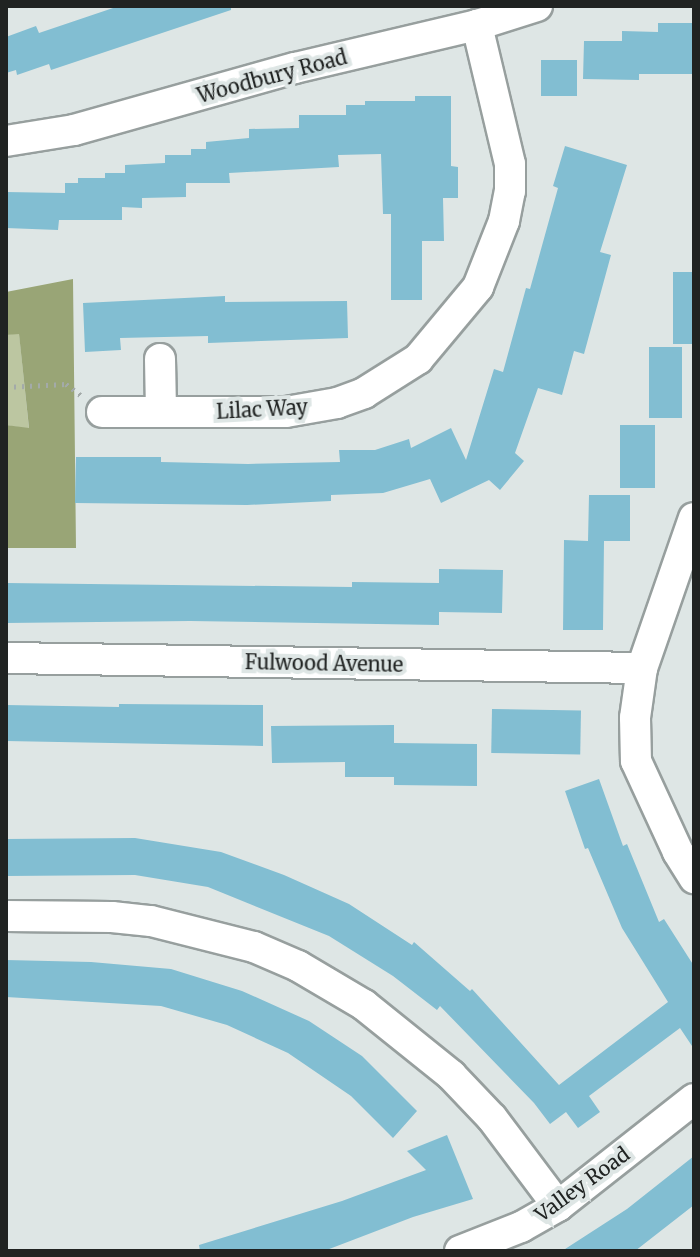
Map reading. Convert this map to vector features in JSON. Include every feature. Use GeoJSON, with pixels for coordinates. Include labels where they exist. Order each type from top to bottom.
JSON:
{"type":"FeatureCollection","features":[{"type":"Feature","properties":{"kind":"street","name":"Woodbury Road"},"geometry":{"type":"LineString","coordinates":[[6,141],[74,130],[295,68],[477,25],[537,6]]}},
{"type":"Feature","properties":{"kind":"street","name":"Lilac Way"},"geometry":{"type":"LineString","coordinates":[[102,412],[286,412],[337,403],[364,393],[418,359],[446,330],[478,287],[504,221],[510,191],[510,164],[477,25]]}},
{"type":"Feature","properties":{"kind":"street"},"geometry":{"type":"LineString","coordinates":[[160,359],[161,412]]}},
{"type":"Feature","properties":{"kind":"street"},"geometry":{"type":"LineString","coordinates":[[694,518],[642,668],[635,718],[636,761],[678,852],[694,878]]}},
{"type":"Feature","properties":{"kind":"street","name":"Fulwood Avenue"},"geometry":{"type":"LineString","coordinates":[[6,658],[642,668]]}},
{"type":"Feature","properties":{"kind":"street"},"geometry":{"type":"LineString","coordinates":[[6,916],[112,917],[151,921],[254,947],[298,966],[364,1005],[451,1075],[492,1118],[558,1206]]}},
{"type":"Feature","properties":{"kind":"street","name":"Valley Road"},"geometry":{"type":"LineString","coordinates":[[460,1251],[521,1227],[558,1206],[694,1099]]}},
{"type":"Feature","properties":{"kind":"path"},"geometry":{"type":"LineString","coordinates":[[6,387],[66,384],[102,412]]}},
{"type":"Feature","properties":{"kind":"green space"},"geometry":{"type":"Polygon","coordinates":[[[73,279],[76,548],[6,548],[6,425],[29,428],[19,334],[6,335],[6,292],[73,279]]]}},
{"type":"Feature","properties":{"kind":"green space"},"geometry":{"type":"Polygon","coordinates":[[[19,333],[29,429],[6,425],[6,335],[19,333]]]}},
{"type":"Feature","properties":{"kind":"building"},"geometry":{"type":"Polygon","coordinates":[[[119,6],[231,6],[231,10],[51,70],[49,64],[17,75],[16,70],[6,73],[6,37],[36,26],[39,33],[119,6]]]}},
{"type":"Feature","properties":{"kind":"building"},"geometry":{"type":"Polygon","coordinates":[[[658,23],[694,23],[694,74],[639,74],[639,80],[583,79],[584,41],[622,41],[622,31],[658,32],[658,23]]]}},
{"type":"Feature","properties":{"kind":"building"},"geometry":{"type":"Polygon","coordinates":[[[541,60],[577,60],[577,96],[541,96],[541,60]]]}},
{"type":"Feature","properties":{"kind":"building"},"geometry":{"type":"Polygon","coordinates":[[[415,96],[451,96],[451,166],[458,167],[458,198],[443,198],[444,241],[422,241],[422,300],[391,300],[391,214],[383,214],[381,154],[338,155],[339,167],[229,173],[230,183],[186,183],[186,197],[142,198],[142,208],[122,207],[122,220],[59,220],[58,230],[6,228],[6,192],[65,193],[65,183],[78,183],[78,178],[105,178],[105,173],[125,173],[125,165],[165,163],[165,155],[191,155],[191,149],[206,149],[206,142],[249,138],[249,129],[299,128],[299,115],[346,115],[346,105],[365,105],[365,101],[415,101],[415,96]]]}},
{"type":"Feature","properties":{"kind":"building"},"geometry":{"type":"Polygon","coordinates":[[[565,146],[627,165],[600,252],[611,255],[584,354],[574,351],[562,395],[538,388],[515,453],[524,461],[500,490],[489,480],[441,503],[430,479],[383,493],[331,495],[331,501],[247,505],[75,503],[76,457],[161,457],[161,462],[248,464],[340,462],[339,450],[375,450],[409,439],[411,448],[451,428],[466,460],[494,369],[503,372],[526,288],[530,289],[558,188],[553,186],[565,146]]]}},
{"type":"Feature","properties":{"kind":"building"},"geometry":{"type":"Polygon","coordinates":[[[673,272],[694,272],[694,344],[673,344],[673,272]]]}},
{"type":"Feature","properties":{"kind":"building"},"geometry":{"type":"Polygon","coordinates":[[[225,296],[225,302],[347,301],[348,338],[208,343],[208,336],[120,338],[121,350],[85,352],[83,303],[225,296]]]}},
{"type":"Feature","properties":{"kind":"building"},"geometry":{"type":"Polygon","coordinates":[[[649,347],[682,347],[682,418],[649,418],[649,347]]]}},
{"type":"Feature","properties":{"kind":"building"},"geometry":{"type":"Polygon","coordinates":[[[620,425],[655,425],[655,488],[620,488],[620,425]]]}},
{"type":"Feature","properties":{"kind":"building"},"geometry":{"type":"Polygon","coordinates":[[[589,495],[630,495],[630,541],[604,541],[603,630],[563,630],[564,540],[588,541],[589,495]]]}},
{"type":"Feature","properties":{"kind":"building"},"geometry":{"type":"Polygon","coordinates":[[[439,569],[503,570],[502,613],[439,612],[439,625],[190,621],[6,623],[6,583],[352,587],[352,582],[439,583],[439,569]]]}},
{"type":"Feature","properties":{"kind":"building"},"geometry":{"type":"Polygon","coordinates":[[[119,704],[263,705],[263,746],[6,741],[6,705],[119,707],[119,704]]]}},
{"type":"Feature","properties":{"kind":"building"},"geometry":{"type":"Polygon","coordinates":[[[492,709],[581,711],[580,755],[491,753],[492,709]]]}},
{"type":"Feature","properties":{"kind":"building"},"geometry":{"type":"Polygon","coordinates":[[[394,725],[394,743],[477,744],[477,786],[394,785],[394,777],[345,777],[345,762],[272,763],[271,726],[394,725]]]}},
{"type":"Feature","properties":{"kind":"building"},"geometry":{"type":"Polygon","coordinates":[[[599,779],[623,846],[627,844],[659,922],[664,919],[694,966],[694,1049],[680,1028],[589,1096],[600,1112],[578,1128],[566,1112],[550,1124],[534,1103],[440,1006],[437,1010],[393,976],[329,936],[208,887],[135,875],[6,876],[6,839],[135,838],[221,852],[284,875],[349,904],[412,945],[414,942],[470,991],[472,989],[559,1085],[668,1002],[622,928],[588,848],[585,849],[565,791],[599,779]]]}},
{"type":"Feature","properties":{"kind":"building"},"geometry":{"type":"Polygon","coordinates":[[[6,960],[91,962],[171,969],[242,991],[309,1021],[362,1056],[417,1111],[393,1138],[351,1096],[288,1053],[227,1025],[161,1006],[6,997],[6,960]]]}},
{"type":"Feature","properties":{"kind":"building"},"geometry":{"type":"Polygon","coordinates":[[[447,1135],[473,1199],[413,1217],[324,1251],[200,1251],[199,1245],[342,1201],[426,1170],[407,1151],[447,1135]]]}},
{"type":"Feature","properties":{"kind":"building"},"geometry":{"type":"Polygon","coordinates":[[[694,1156],[694,1205],[635,1251],[562,1251],[627,1209],[694,1156]]]}}]}
